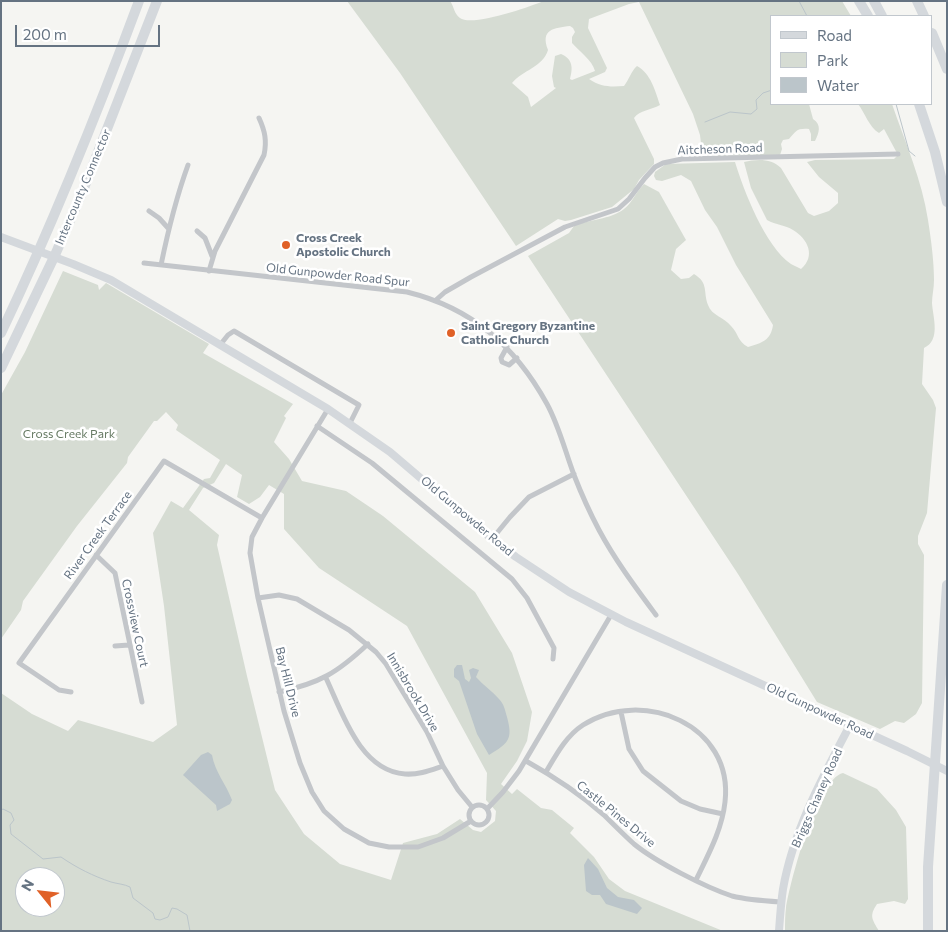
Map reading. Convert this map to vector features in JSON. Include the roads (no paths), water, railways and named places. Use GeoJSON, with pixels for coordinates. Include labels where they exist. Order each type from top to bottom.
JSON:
{"type":"FeatureCollection","features":[{"type":"Feature","properties":{"kind":"highway","name":"Intercounty Connector"},"geometry":{"type":"LineString","coordinates":[[1,333],[64,194],[140,1]]}},
{"type":"Feature","properties":{"kind":"highway","name":"Intercounty Connector"},"geometry":{"type":"LineString","coordinates":[[1,368],[55,255],[84,188],[157,1]]}},
{"type":"Feature","properties":{"kind":"highway"},"geometry":{"type":"LineString","coordinates":[[859,1],[867,15]]}},
{"type":"Feature","properties":{"kind":"highway"},"geometry":{"type":"LineString","coordinates":[[874,1],[881,15]]}},
{"type":"Feature","properties":{"kind":"highway"},"geometry":{"type":"LineString","coordinates":[[917,1],[924,15]]}},
{"type":"Feature","properties":{"kind":"highway"},"geometry":{"type":"LineString","coordinates":[[933,35],[947,70]]}},
{"type":"Feature","properties":{"kind":"highway"},"geometry":{"type":"LineString","coordinates":[[913,105],[942,181]]}},
{"type":"Feature","properties":{"kind":"highway"},"geometry":{"type":"LineString","coordinates":[[919,105],[947,202]]}},
{"type":"Feature","properties":{"kind":"highway"},"geometry":{"type":"LineString","coordinates":[[928,931],[928,867],[947,585]]}},
{"type":"Feature","properties":{"kind":"main road","name":"Old Gunpowder Road"},"geometry":{"type":"LineString","coordinates":[[1,237],[73,264],[120,285],[328,409],[404,462],[492,538],[549,580],[610,615],[947,771]]}},
{"type":"Feature","properties":{"kind":"main road","name":"Briggs Chaney Road"},"geometry":{"type":"LineString","coordinates":[[779,931],[781,902],[788,868],[802,824],[850,725]]}},
{"type":"Feature","properties":{"kind":"street"},"geometry":{"type":"LineString","coordinates":[[209,271],[212,256],[264,155],[266,139],[259,118]]}},
{"type":"Feature","properties":{"kind":"street","name":"Aitcheson Road"},"geometry":{"type":"LineString","coordinates":[[436,300],[445,292],[471,277],[565,227],[618,209],[629,199],[644,178],[655,167],[663,163],[682,159],[898,154]]}},
{"type":"Feature","properties":{"kind":"street"},"geometry":{"type":"LineString","coordinates":[[161,265],[176,198],[188,166]]}},
{"type":"Feature","properties":{"kind":"street"},"geometry":{"type":"LineString","coordinates":[[149,211],[168,228]]}},
{"type":"Feature","properties":{"kind":"street"},"geometry":{"type":"LineString","coordinates":[[197,232],[204,238],[212,256]]}},
{"type":"Feature","properties":{"kind":"street","name":"Old Gunpowder Road Spur"},"geometry":{"type":"LineString","coordinates":[[144,263],[407,292],[436,300],[472,319],[507,347],[532,378],[547,404],[568,454],[574,474],[600,530],[637,589],[656,615]]}},
{"type":"Feature","properties":{"kind":"street"},"geometry":{"type":"LineString","coordinates":[[220,345],[234,331],[360,405],[350,423]]}},
{"type":"Feature","properties":{"kind":"street"},"geometry":{"type":"LineString","coordinates":[[507,347],[501,358],[502,362],[509,365],[517,358]]}},
{"type":"Feature","properties":{"kind":"street","name":"Bay Hill Drive"},"geometry":{"type":"LineString","coordinates":[[328,409],[252,537],[250,553],[258,598],[288,727],[312,792],[329,817],[351,834],[378,845],[410,848],[443,838],[471,821]]}},
{"type":"Feature","properties":{"kind":"street"},"geometry":{"type":"LineString","coordinates":[[318,426],[372,463],[512,579],[527,598],[554,648],[553,659]]}},
{"type":"Feature","properties":{"kind":"street","name":"River Creek Terrace"},"geometry":{"type":"LineString","coordinates":[[71,692],[59,690],[18,663],[164,461],[262,518]]}},
{"type":"Feature","properties":{"kind":"street"},"geometry":{"type":"LineString","coordinates":[[492,538],[529,498],[574,474]]}},
{"type":"Feature","properties":{"kind":"street","name":"Crossview Court"},"geometry":{"type":"LineString","coordinates":[[96,555],[115,573],[142,702]]}},
{"type":"Feature","properties":{"kind":"street","name":"Innisbrook Drive"},"geometry":{"type":"LineString","coordinates":[[258,598],[279,595],[297,599],[349,630],[368,644],[386,664],[427,732],[443,766],[458,790],[472,807]]}},
{"type":"Feature","properties":{"kind":"street"},"geometry":{"type":"LineString","coordinates":[[487,808],[507,788],[526,761],[610,615]]}},
{"type":"Feature","properties":{"kind":"street"},"geometry":{"type":"LineString","coordinates":[[279,692],[326,678],[346,664],[368,644]]}},
{"type":"Feature","properties":{"kind":"street"},"geometry":{"type":"LineString","coordinates":[[115,646],[129,645]]}},
{"type":"Feature","properties":{"kind":"street"},"geometry":{"type":"LineString","coordinates":[[326,678],[348,725],[366,755],[377,765],[404,774],[420,774],[443,766]]}},
{"type":"Feature","properties":{"kind":"street"},"geometry":{"type":"LineString","coordinates":[[546,772],[559,750],[574,732],[583,725],[602,716],[640,709],[658,712],[684,723],[704,738],[719,760],[726,801],[717,835],[696,880]]}},
{"type":"Feature","properties":{"kind":"street"},"geometry":{"type":"LineString","coordinates":[[621,712],[629,749],[643,771],[681,801],[700,809],[723,814]]}},
{"type":"Feature","properties":{"kind":"street","name":"Castle Pines Drive"},"geometry":{"type":"LineString","coordinates":[[526,761],[546,772],[595,808],[635,845],[663,863],[736,897],[781,902]]}},
{"type":"Feature","properties":{"kind":"street"},"geometry":{"type":"LineString","coordinates":[[481,805],[487,808],[489,814],[485,823],[476,825],[471,821],[469,812],[472,807],[481,805]]}},
{"type":"Feature","properties":{"kind":"water"},"geometry":{"type":"Polygon","coordinates":[[[457,665],[462,665],[465,679],[469,682],[471,678],[469,670],[473,668],[479,670],[476,677],[499,699],[504,707],[510,731],[508,740],[489,755],[477,734],[459,681],[454,677],[454,669],[457,665]]]}},
{"type":"Feature","properties":{"kind":"water"},"geometry":{"type":"Polygon","coordinates":[[[208,752],[212,755],[232,800],[230,804],[217,811],[216,805],[183,775],[201,755],[208,752]]]}},
{"type":"Feature","properties":{"kind":"water"},"geometry":{"type":"Polygon","coordinates":[[[588,858],[598,869],[607,888],[618,897],[634,900],[642,908],[637,914],[606,904],[600,895],[592,895],[586,891],[584,865],[588,858]]]}},
{"type":"Feature","properties":{"kind":"waterway"},"geometry":{"type":"LineString","coordinates":[[799,1],[806,15]]}},
{"type":"Feature","properties":{"kind":"waterway"},"geometry":{"type":"LineString","coordinates":[[705,122],[730,112],[751,114],[757,109],[756,100],[763,93],[770,91]]}},
{"type":"Feature","properties":{"kind":"waterway"},"geometry":{"type":"LineString","coordinates":[[896,105],[909,151],[915,156]]}},
{"type":"Feature","properties":{"kind":"waterway"},"geometry":{"type":"LineString","coordinates":[[1,810],[3,809],[11,813],[14,820],[10,825],[11,834],[43,859],[61,857],[91,874],[130,887],[133,898],[153,913],[155,919],[160,920],[168,917],[172,908],[177,909],[187,915],[190,931]]}},
{"type":"Feature","properties":{"kind":"place","name":"Cross Creek Apostolic Church"},"geometry":{"type":"Point","coordinates":[286,245]}},
{"type":"Feature","properties":{"kind":"place","name":"Saint Gregory Byzantine Catholic Church"},"geometry":{"type":"Point","coordinates":[451,333]}},
{"type":"Feature","properties":{"kind":"park label","name":"Cross Creek Park"},"geometry":{"type":"Point","coordinates":[69,434]}}]}
